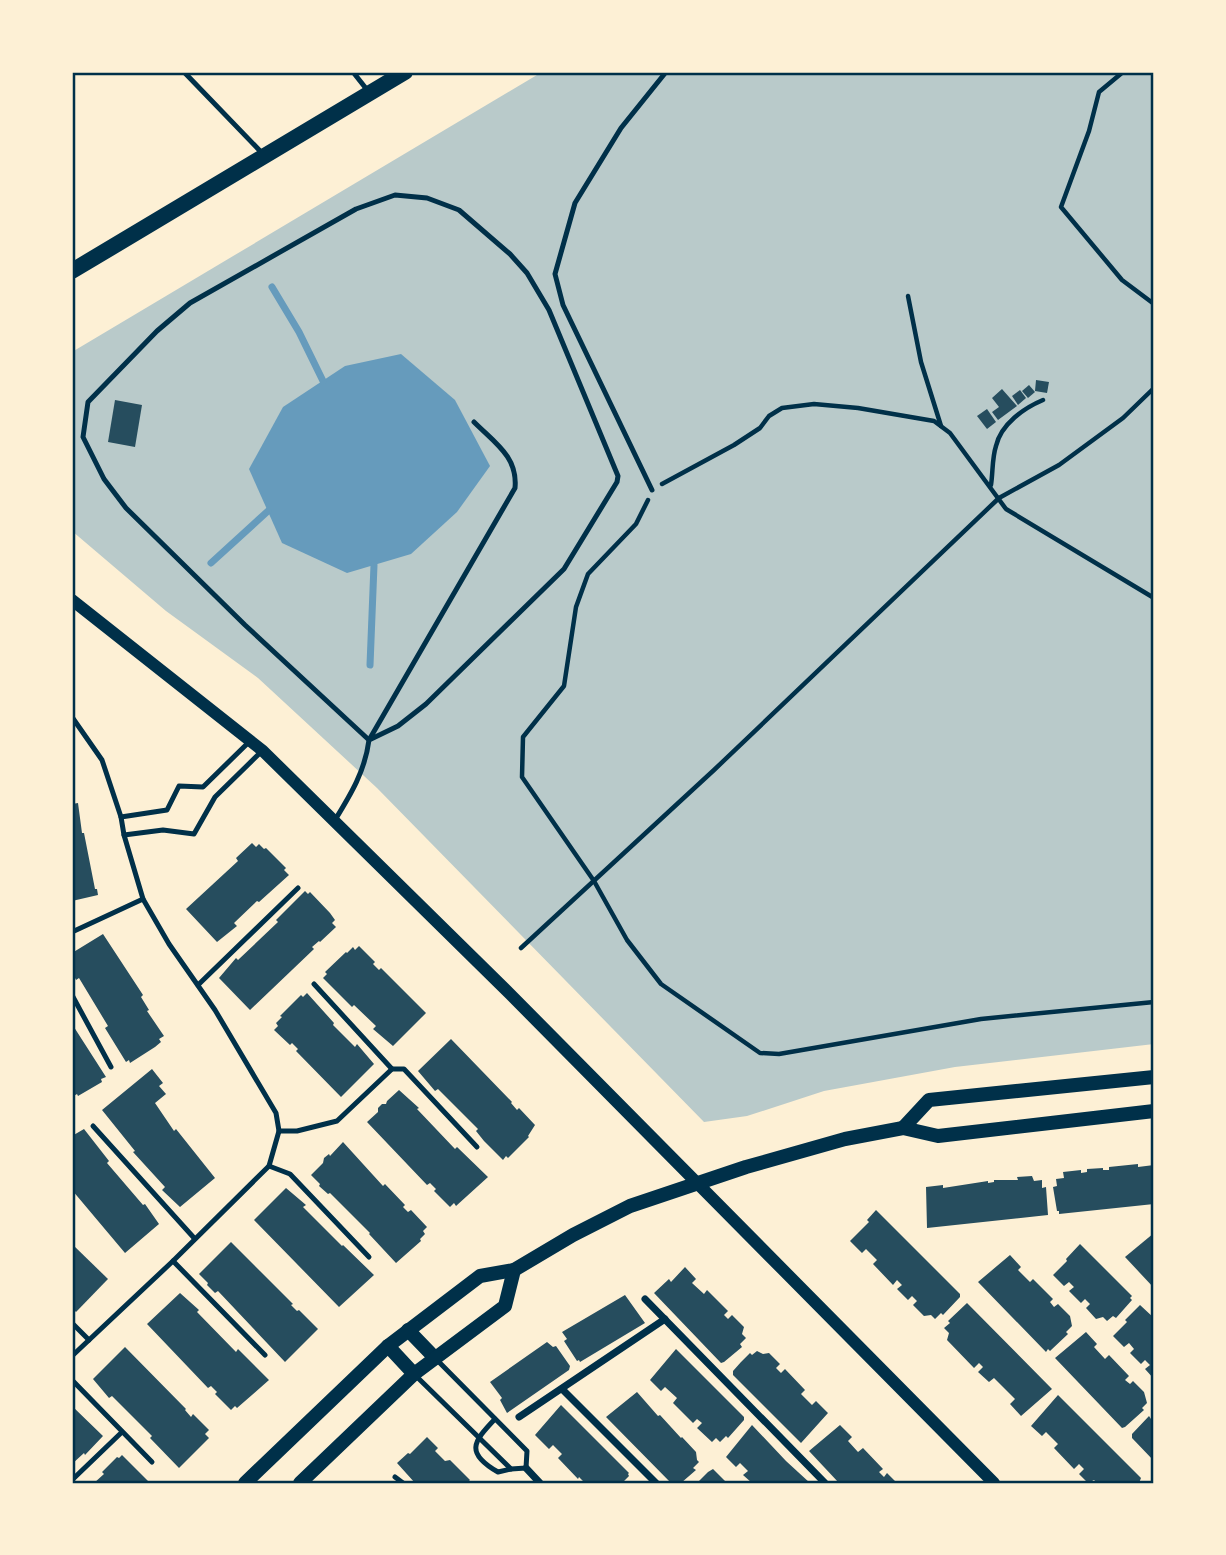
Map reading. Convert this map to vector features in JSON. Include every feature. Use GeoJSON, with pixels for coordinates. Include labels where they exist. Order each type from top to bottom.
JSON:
{"type":"FeatureCollection","features":[{"type":"Feature","properties":{"kind":"main road"},"geometry":{"type":"LineString","coordinates":[[72,271],[405,72]]}},
{"type":"Feature","properties":{"kind":"main road"},"geometry":{"type":"LineString","coordinates":[[903,1128],[929,1100],[1154,1077]]}},
{"type":"Feature","properties":{"kind":"main road"},"geometry":{"type":"LineString","coordinates":[[245,1483],[388,1346],[480,1276],[514,1270],[573,1235],[630,1206],[695,1183],[845,1139],[903,1128],[938,1136],[1154,1111]]}},
{"type":"Feature","properties":{"kind":"main road"},"geometry":{"type":"LineString","coordinates":[[300,1483],[414,1374],[505,1306],[514,1270]]}},
{"type":"Feature","properties":{"kind":"main road"},"geometry":{"type":"LineString","coordinates":[[408,1330],[435,1358]]}},
{"type":"Feature","properties":{"kind":"main road"},"geometry":{"type":"LineString","coordinates":[[388,1346],[414,1374]]}},
{"type":"Feature","properties":{"kind":"street"},"geometry":{"type":"LineString","coordinates":[[72,600],[263,751],[510,994],[994,1483]]}},
{"type":"Feature","properties":{"kind":"street"},"geometry":{"type":"LineString","coordinates":[[645,1298],[825,1483]]}},
{"type":"Feature","properties":{"kind":"street"},"geometry":{"type":"LineString","coordinates":[[519,1417],[665,1319]]}},
{"type":"Feature","properties":{"kind":"street"},"geometry":{"type":"LineString","coordinates":[[562,1389],[656,1483]]}},
{"type":"Feature","properties":{"kind":"street"},"geometry":{"type":"LineString","coordinates":[[526,1468],[540,1483]]}},
{"type":"Feature","properties":{"kind":"lane"},"geometry":{"type":"LineString","coordinates":[[184,72],[265,156]]}},
{"type":"Feature","properties":{"kind":"lane"},"geometry":{"type":"LineString","coordinates":[[353,72],[370,93]]}},
{"type":"Feature","properties":{"kind":"lane"},"geometry":{"type":"LineString","coordinates":[[652,490],[563,305],[555,274],[575,203],[621,128],[666,72]]}},
{"type":"Feature","properties":{"kind":"lane"},"geometry":{"type":"LineString","coordinates":[[395,195],[427,198],[459,210],[510,254],[527,273],[550,310],[618,475],[617,482],[564,569],[426,705],[398,726],[369,740],[245,625],[127,508],[104,479],[83,438],[88,402],[156,331],[190,303],[356,209],[395,195]]}},
{"type":"Feature","properties":{"kind":"lane"},"geometry":{"type":"LineString","coordinates":[[335,820],[359,781],[367,759],[369,740],[515,488],[516,473],[510,458],[474,422]]}},
{"type":"Feature","properties":{"kind":"lane"},"geometry":{"type":"LineString","coordinates":[[72,717],[102,760],[143,899],[276,1113],[279,1131],[269,1166],[72,1356]]}},
{"type":"Feature","properties":{"kind":"lane"},"geometry":{"type":"LineString","coordinates":[[121,817],[167,810],[179,786],[203,787],[250,741]]}},
{"type":"Feature","properties":{"kind":"lane"},"geometry":{"type":"LineString","coordinates":[[124,835],[163,830],[194,834],[215,797],[263,751]]}},
{"type":"Feature","properties":{"kind":"lane"},"geometry":{"type":"LineString","coordinates":[[198,985],[298,888]]}},
{"type":"Feature","properties":{"kind":"lane"},"geometry":{"type":"LineString","coordinates":[[72,932],[143,899]]}},
{"type":"Feature","properties":{"kind":"lane"},"geometry":{"type":"LineString","coordinates":[[314,984],[392,1069]]}},
{"type":"Feature","properties":{"kind":"lane"},"geometry":{"type":"LineString","coordinates":[[72,995],[111,1067]]}},
{"type":"Feature","properties":{"kind":"lane"},"geometry":{"type":"LineString","coordinates":[[279,1131],[297,1131],[337,1121],[392,1069],[404,1069],[477,1147]]}},
{"type":"Feature","properties":{"kind":"lane"},"geometry":{"type":"LineString","coordinates":[[93,1126],[195,1239]]}},
{"type":"Feature","properties":{"kind":"lane"},"geometry":{"type":"LineString","coordinates":[[269,1166],[290,1174],[369,1257]]}},
{"type":"Feature","properties":{"kind":"lane"},"geometry":{"type":"LineString","coordinates":[[173,1261],[265,1355]]}},
{"type":"Feature","properties":{"kind":"lane"},"geometry":{"type":"LineString","coordinates":[[72,1323],[89,1340]]}},
{"type":"Feature","properties":{"kind":"lane"},"geometry":{"type":"LineString","coordinates":[[435,1358],[527,1451],[526,1468],[498,1472],[477,1453],[475,1445],[478,1436],[495,1419]]}},
{"type":"Feature","properties":{"kind":"lane"},"geometry":{"type":"LineString","coordinates":[[414,1374],[511,1469]]}},
{"type":"Feature","properties":{"kind":"lane"},"geometry":{"type":"LineString","coordinates":[[72,1380],[152,1462]]}},
{"type":"Feature","properties":{"kind":"lane"},"geometry":{"type":"LineString","coordinates":[[72,1480],[122,1432]]}},
{"type":"Feature","properties":{"kind":"lane"},"geometry":{"type":"LineString","coordinates":[[395,1476],[403,1483]]}},
{"type":"Feature","properties":{"kind":"path"},"geometry":{"type":"LineString","coordinates":[[1123,72],[1100,92],[1089,131],[1061,207],[1122,279],[1154,304]]}},
{"type":"Feature","properties":{"kind":"path"},"geometry":{"type":"LineString","coordinates":[[908,296],[921,362],[941,427]]}},
{"type":"Feature","properties":{"kind":"path"},"geometry":{"type":"LineString","coordinates":[[521,948],[999,498],[1059,465],[1123,418],[1154,388]]}},
{"type":"Feature","properties":{"kind":"path"},"geometry":{"type":"LineString","coordinates":[[991,486],[996,444],[1010,421],[1030,405],[1043,400]]}},
{"type":"Feature","properties":{"kind":"path"},"geometry":{"type":"LineString","coordinates":[[1154,598],[1006,509],[950,433],[934,421],[858,408],[814,404],[782,408],[769,416],[760,428],[734,445],[671,477],[652,490],[636,524],[588,574],[576,607],[564,685],[523,737],[522,777],[594,881],[627,940],[661,984],[760,1053],[779,1054],[981,1019],[1154,1002]]}},
{"type":"Feature","properties":{"kind":"shaded area"},"geometry":{"type":"Polygon","coordinates":[[[542,72],[1154,72],[1154,1044],[955,1067],[824,1091],[747,1116],[704,1122],[377,788],[258,678],[166,611],[72,531],[72,352],[542,72]]]}},
{"type":"Feature","properties":{"kind":"water"},"geometry":{"type":"Polygon","coordinates":[[[401,354],[455,400],[490,466],[457,512],[411,554],[347,573],[282,543],[249,469],[283,407],[345,366],[401,354]]]}},
{"type":"Feature","properties":{"kind":"building"},"geometry":{"type":"Polygon","coordinates":[[[1036,380],[1049,382],[1047,393],[1035,391],[1036,380]]]}},
{"type":"Feature","properties":{"kind":"building"},"geometry":{"type":"Polygon","coordinates":[[[1029,385],[1035,392],[1028,398],[1022,391],[1029,385]]]}},
{"type":"Feature","properties":{"kind":"building"},"geometry":{"type":"Polygon","coordinates":[[[1002,389],[1017,406],[998,420],[992,412],[999,407],[992,398],[1002,389]]]}},
{"type":"Feature","properties":{"kind":"building"},"geometry":{"type":"Polygon","coordinates":[[[1020,390],[1026,398],[1018,405],[1012,396],[1020,390]]]}},
{"type":"Feature","properties":{"kind":"building"},"geometry":{"type":"Polygon","coordinates":[[[115,400],[142,405],[135,447],[108,442],[115,400]]]}},
{"type":"Feature","properties":{"kind":"building"},"geometry":{"type":"Polygon","coordinates":[[[987,409],[996,422],[987,429],[977,416],[987,409]]]}},
{"type":"Feature","properties":{"kind":"building"},"geometry":{"type":"Polygon","coordinates":[[[78,803],[82,833],[98,895],[72,901],[72,804],[78,803]]]}},
{"type":"Feature","properties":{"kind":"building"},"geometry":{"type":"Polygon","coordinates":[[[252,843],[256,847],[259,844],[266,848],[286,868],[284,870],[289,875],[257,901],[234,923],[237,926],[217,942],[186,909],[238,861],[236,858],[252,843]]]}},
{"type":"Feature","properties":{"kind":"building"},"geometry":{"type":"Polygon","coordinates":[[[305,891],[308,894],[310,892],[330,913],[335,920],[332,923],[336,927],[312,947],[314,949],[250,1010],[219,978],[236,958],[238,960],[278,922],[276,920],[305,891]]]}},
{"type":"Feature","properties":{"kind":"building"},"geometry":{"type":"Polygon","coordinates":[[[103,934],[143,995],[141,997],[149,1010],[147,1011],[164,1036],[155,1047],[130,1063],[129,1060],[126,1062],[105,1028],[108,1026],[79,978],[76,980],[72,972],[72,953],[103,934]]]}},
{"type":"Feature","properties":{"kind":"building"},"geometry":{"type":"Polygon","coordinates":[[[359,946],[379,970],[381,968],[426,1013],[393,1046],[373,1029],[376,1026],[323,978],[327,974],[325,972],[346,952],[359,946]]]}},
{"type":"Feature","properties":{"kind":"building"},"geometry":{"type":"Polygon","coordinates":[[[307,993],[333,1025],[355,1047],[357,1044],[374,1064],[341,1097],[296,1051],[298,1049],[292,1043],[290,1045],[274,1030],[282,1017],[280,1016],[301,995],[303,997],[307,993]]]}},
{"type":"Feature","properties":{"kind":"building"},"geometry":{"type":"Polygon","coordinates":[[[72,1024],[106,1077],[101,1079],[102,1082],[72,1097],[72,1024]]]}},
{"type":"Feature","properties":{"kind":"building"},"geometry":{"type":"Polygon","coordinates":[[[451,1039],[517,1110],[519,1108],[535,1125],[529,1137],[508,1158],[506,1156],[503,1160],[484,1141],[476,1131],[478,1129],[438,1089],[435,1091],[418,1071],[451,1039]]]}},
{"type":"Feature","properties":{"kind":"building"},"geometry":{"type":"Polygon","coordinates":[[[152,1069],[163,1083],[159,1086],[166,1094],[155,1103],[174,1131],[176,1129],[215,1178],[180,1207],[162,1190],[165,1187],[133,1152],[135,1151],[102,1110],[152,1069]]]}},
{"type":"Feature","properties":{"kind":"building"},"geometry":{"type":"Polygon","coordinates":[[[399,1090],[419,1108],[417,1109],[455,1149],[457,1147],[488,1177],[456,1206],[454,1203],[450,1207],[434,1191],[436,1189],[430,1183],[427,1185],[367,1122],[382,1104],[386,1104],[399,1090]]]}},
{"type":"Feature","properties":{"kind":"building"},"geometry":{"type":"Polygon","coordinates":[[[84,1129],[109,1161],[107,1163],[143,1205],[145,1204],[159,1224],[125,1253],[72,1190],[72,1136],[84,1129]]]}},
{"type":"Feature","properties":{"kind":"building"},"geometry":{"type":"Polygon","coordinates":[[[343,1142],[383,1186],[385,1184],[405,1205],[403,1207],[408,1212],[411,1210],[427,1227],[423,1231],[425,1234],[421,1241],[396,1263],[370,1233],[330,1193],[319,1186],[311,1175],[323,1163],[324,1158],[329,1154],[330,1156],[343,1142]]]}},
{"type":"Feature","properties":{"kind":"building"},"geometry":{"type":"Polygon","coordinates":[[[1138,1164],[1138,1167],[1154,1165],[1154,1204],[1059,1214],[1057,1211],[1053,1187],[1057,1186],[1056,1179],[1064,1178],[1063,1172],[1081,1170],[1081,1173],[1087,1172],[1087,1169],[1109,1170],[1109,1167],[1138,1164]]]}},
{"type":"Feature","properties":{"kind":"building"},"geometry":{"type":"Polygon","coordinates":[[[1032,1176],[1034,1181],[1042,1180],[1042,1188],[1046,1187],[1048,1215],[927,1228],[926,1187],[943,1185],[943,1188],[1032,1176]]]}},
{"type":"Feature","properties":{"kind":"building"},"geometry":{"type":"Polygon","coordinates":[[[286,1188],[374,1275],[339,1307],[254,1220],[286,1188]]]}},
{"type":"Feature","properties":{"kind":"building"},"geometry":{"type":"Polygon","coordinates":[[[876,1210],[960,1294],[943,1315],[941,1313],[935,1319],[931,1315],[924,1316],[913,1305],[917,1301],[912,1296],[908,1300],[897,1289],[902,1285],[897,1280],[893,1285],[873,1264],[877,1260],[866,1249],[862,1253],[850,1241],[869,1222],[867,1220],[876,1210]]]}},
{"type":"Feature","properties":{"kind":"building"},"geometry":{"type":"Polygon","coordinates":[[[1154,1233],[1154,1288],[1125,1257],[1154,1233]]]}},
{"type":"Feature","properties":{"kind":"building"},"geometry":{"type":"Polygon","coordinates":[[[231,1242],[297,1311],[318,1329],[285,1362],[199,1274],[231,1242]]]}},
{"type":"Feature","properties":{"kind":"building"},"geometry":{"type":"Polygon","coordinates":[[[72,1244],[108,1279],[76,1312],[72,1308],[72,1244]]]}},
{"type":"Feature","properties":{"kind":"building"},"geometry":{"type":"Polygon","coordinates":[[[1080,1244],[1132,1296],[1132,1300],[1116,1318],[1113,1316],[1107,1321],[1103,1317],[1096,1319],[1086,1308],[1090,1304],[1085,1299],[1081,1303],[1069,1291],[1074,1287],[1069,1282],[1064,1286],[1053,1275],[1080,1244]]]}},
{"type":"Feature","properties":{"kind":"building"},"geometry":{"type":"Polygon","coordinates":[[[1010,1255],[1021,1267],[1018,1270],[1030,1282],[1033,1279],[1053,1299],[1050,1302],[1054,1307],[1058,1304],[1070,1316],[1072,1326],[1066,1332],[1068,1334],[1050,1351],[1048,1349],[1046,1352],[978,1282],[1010,1255]]]}},
{"type":"Feature","properties":{"kind":"building"},"geometry":{"type":"Polygon","coordinates":[[[685,1267],[696,1279],[692,1283],[704,1294],[707,1290],[728,1311],[724,1315],[728,1319],[732,1315],[744,1327],[742,1334],[746,1338],[740,1344],[742,1347],[724,1362],[721,1363],[654,1293],[669,1279],[671,1282],[685,1267]]]}},
{"type":"Feature","properties":{"kind":"building"},"geometry":{"type":"Polygon","coordinates":[[[180,1293],[236,1352],[238,1349],[269,1380],[237,1408],[235,1406],[231,1410],[215,1394],[217,1392],[211,1386],[208,1388],[147,1324],[180,1293]]]}},
{"type":"Feature","properties":{"kind":"building"},"geometry":{"type":"Polygon","coordinates":[[[625,1295],[645,1323],[580,1362],[577,1361],[564,1341],[567,1339],[562,1332],[625,1295]]]}},
{"type":"Feature","properties":{"kind":"building"},"geometry":{"type":"Polygon","coordinates":[[[967,1303],[1052,1389],[1021,1416],[1010,1404],[1015,1399],[994,1378],[989,1382],[978,1372],[983,1367],[979,1363],[974,1368],[947,1340],[949,1333],[944,1328],[967,1303]]]}},
{"type":"Feature","properties":{"kind":"building"},"geometry":{"type":"Polygon","coordinates":[[[1140,1305],[1154,1318],[1154,1379],[1145,1369],[1150,1365],[1145,1360],[1141,1364],[1130,1353],[1134,1349],[1129,1343],[1124,1347],[1113,1336],[1140,1305]]]}},
{"type":"Feature","properties":{"kind":"building"},"geometry":{"type":"Polygon","coordinates":[[[1086,1332],[1105,1359],[1109,1355],[1129,1376],[1125,1380],[1130,1384],[1133,1381],[1144,1392],[1147,1403],[1142,1408],[1144,1410],[1125,1427],[1122,1428],[1055,1358],[1086,1332]]]}},
{"type":"Feature","properties":{"kind":"building"},"geometry":{"type":"Polygon","coordinates":[[[547,1342],[553,1347],[556,1346],[570,1366],[569,1370],[507,1413],[500,1400],[502,1398],[490,1382],[547,1342]]]}},
{"type":"Feature","properties":{"kind":"building"},"geometry":{"type":"Polygon","coordinates":[[[125,1347],[191,1417],[193,1414],[209,1430],[205,1434],[209,1438],[179,1468],[150,1438],[152,1436],[112,1396],[109,1398],[93,1379],[125,1347]]]}},
{"type":"Feature","properties":{"kind":"building"},"geometry":{"type":"Polygon","coordinates":[[[676,1349],[744,1417],[728,1438],[726,1436],[720,1442],[716,1438],[712,1442],[697,1428],[702,1423],[697,1419],[693,1423],[673,1403],[677,1398],[665,1387],[661,1391],[650,1380],[676,1349]]]}},
{"type":"Feature","properties":{"kind":"building"},"geometry":{"type":"Polygon","coordinates":[[[757,1351],[769,1353],[780,1364],[776,1368],[781,1373],[785,1369],[805,1390],[801,1394],[812,1405],[816,1401],[828,1413],[801,1443],[733,1375],[733,1371],[750,1353],[752,1355],[757,1351]]]}},
{"type":"Feature","properties":{"kind":"building"},"geometry":{"type":"Polygon","coordinates":[[[637,1392],[696,1452],[699,1462],[693,1468],[696,1470],[681,1483],[671,1483],[606,1417],[637,1392]]]}},
{"type":"Feature","properties":{"kind":"building"},"geometry":{"type":"Polygon","coordinates":[[[1058,1395],[1141,1478],[1139,1483],[1097,1483],[1094,1480],[1088,1483],[1079,1474],[1084,1469],[1079,1464],[1074,1469],[1054,1448],[1058,1444],[1046,1432],[1042,1436],[1031,1426],[1058,1395]]]}},
{"type":"Feature","properties":{"kind":"building"},"geometry":{"type":"Polygon","coordinates":[[[561,1405],[629,1473],[622,1483],[583,1483],[558,1458],[562,1454],[553,1445],[549,1449],[535,1435],[561,1405]]]}},
{"type":"Feature","properties":{"kind":"building"},"geometry":{"type":"Polygon","coordinates":[[[72,1406],[103,1436],[72,1464],[72,1406]]]}},
{"type":"Feature","properties":{"kind":"building"},"geometry":{"type":"Polygon","coordinates":[[[1149,1416],[1151,1419],[1154,1416],[1154,1461],[1132,1438],[1132,1434],[1149,1416]]]}},
{"type":"Feature","properties":{"kind":"building"},"geometry":{"type":"Polygon","coordinates":[[[752,1425],[810,1483],[752,1483],[743,1475],[748,1471],[740,1463],[736,1467],[726,1457],[752,1425]]]}},
{"type":"Feature","properties":{"kind":"building"},"geometry":{"type":"Polygon","coordinates":[[[840,1425],[852,1437],[848,1441],[858,1452],[863,1448],[883,1469],[879,1472],[884,1477],[887,1473],[897,1483],[839,1483],[809,1451],[840,1425]]]}},
{"type":"Feature","properties":{"kind":"building"},"geometry":{"type":"Polygon","coordinates":[[[427,1437],[438,1448],[435,1451],[445,1461],[450,1460],[470,1480],[467,1483],[415,1483],[397,1463],[427,1437]]]}},
{"type":"Feature","properties":{"kind":"building"},"geometry":{"type":"Polygon","coordinates":[[[122,1455],[150,1483],[94,1483],[117,1457],[122,1455]]]}},
{"type":"Feature","properties":{"kind":"building"},"geometry":{"type":"Polygon","coordinates":[[[713,1469],[727,1483],[697,1483],[708,1472],[713,1469]]]}},
{"type":"Feature","properties":{"kind":"waterway"},"geometry":{"type":"LineString","coordinates":[[272,287],[299,332],[323,381]]}},
{"type":"Feature","properties":{"kind":"waterway"},"geometry":{"type":"LineString","coordinates":[[211,563],[268,511]]}},
{"type":"Feature","properties":{"kind":"waterway"},"geometry":{"type":"LineString","coordinates":[[370,665],[374,565]]}}]}
